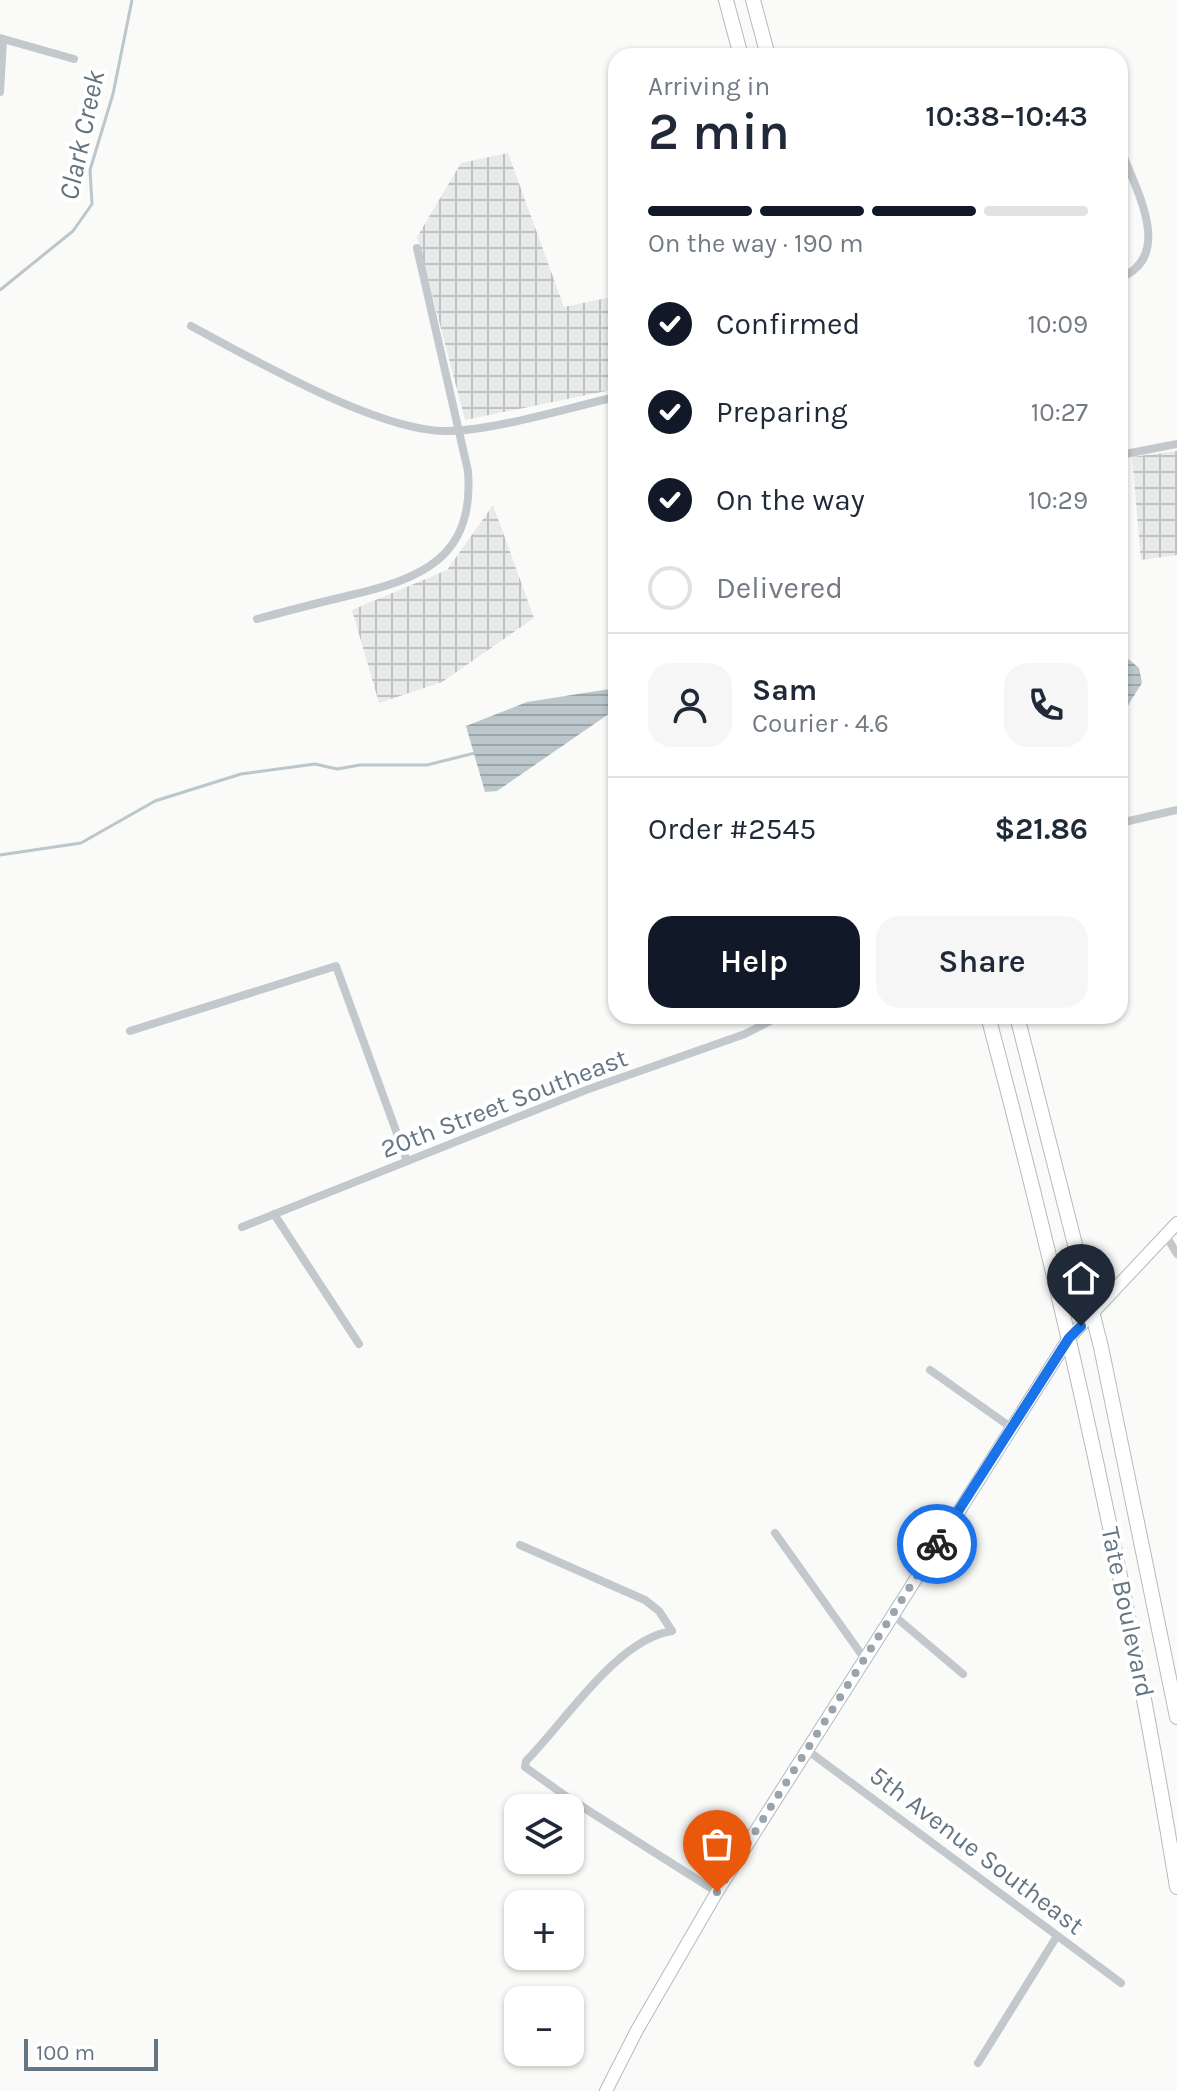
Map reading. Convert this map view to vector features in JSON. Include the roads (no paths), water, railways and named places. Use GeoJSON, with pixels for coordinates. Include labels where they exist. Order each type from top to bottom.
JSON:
{"type":"FeatureCollection","features":[{"type":"Feature","properties":{"kind":"main road"},"geometry":{"type":"LineString","coordinates":[[726,0],[739,48]]}},
{"type":"Feature","properties":{"kind":"main road"},"geometry":{"type":"LineString","coordinates":[[753,0],[766,48]]}},
{"type":"Feature","properties":{"kind":"main road","name":"Tate Boulevard"},"geometry":{"type":"LineString","coordinates":[[990,1024],[1037,1196],[1069,1338],[1149,1716],[1177,1887]]}},
{"type":"Feature","properties":{"kind":"main road","name":"Tate Boulevard"},"geometry":{"type":"LineString","coordinates":[[1019,1024],[1093,1315],[1177,1717]]}},
{"type":"Feature","properties":{"kind":"street"},"geometry":{"type":"LineString","coordinates":[[0,92],[1,39],[74,59]]}},
{"type":"Feature","properties":{"kind":"street"},"geometry":{"type":"LineString","coordinates":[[1128,171],[1150,237],[1142,263],[1128,273]]}},
{"type":"Feature","properties":{"kind":"street"},"geometry":{"type":"LineString","coordinates":[[257,619],[394,585],[419,575],[441,559],[461,530],[469,503],[460,430],[417,248]]}},
{"type":"Feature","properties":{"kind":"street"},"geometry":{"type":"LineString","coordinates":[[191,326],[270,369],[396,423],[432,431],[460,430],[608,399]]}},
{"type":"Feature","properties":{"kind":"street"},"geometry":{"type":"LineString","coordinates":[[1128,453],[1177,444]]}},
{"type":"Feature","properties":{"kind":"street"},"geometry":{"type":"LineString","coordinates":[[1128,821],[1177,810]]}},
{"type":"Feature","properties":{"kind":"street"},"geometry":{"type":"LineString","coordinates":[[130,1031],[336,966],[407,1161]]}},
{"type":"Feature","properties":{"kind":"street","name":"20th Street Southeast"},"geometry":{"type":"LineString","coordinates":[[242,1227],[588,1090],[729,1040],[763,1024]]}},
{"type":"Feature","properties":{"kind":"street"},"geometry":{"type":"LineString","coordinates":[[274,1214],[359,1344]]}},
{"type":"Feature","properties":{"kind":"street"},"geometry":{"type":"LineString","coordinates":[[606,2091],[637,2030],[717,1892],[1069,1338],[1177,1223]]}},
{"type":"Feature","properties":{"kind":"street"},"geometry":{"type":"LineString","coordinates":[[1165,1234],[1177,1254]]}},
{"type":"Feature","properties":{"kind":"street"},"geometry":{"type":"LineString","coordinates":[[930,1370],[1012,1428]]}},
{"type":"Feature","properties":{"kind":"street"},"geometry":{"type":"LineString","coordinates":[[775,1533],[864,1658]]}},
{"type":"Feature","properties":{"kind":"street"},"geometry":{"type":"LineString","coordinates":[[520,1545],[645,1600],[659,1611],[672,1631],[648,1637],[619,1658],[526,1761],[525,1767],[717,1892]]}},
{"type":"Feature","properties":{"kind":"street"},"geometry":{"type":"LineString","coordinates":[[892,1614],[963,1674]]}},
{"type":"Feature","properties":{"kind":"street","name":"5th Avenue Southeast"},"geometry":{"type":"LineString","coordinates":[[807,1750],[1121,1983]]}},
{"type":"Feature","properties":{"kind":"street"},"geometry":{"type":"LineString","coordinates":[[978,2063],[1057,1936]]}},
{"type":"Feature","properties":{"kind":"waterway","name":"Clark Creek"},"geometry":{"type":"LineString","coordinates":[[0,290],[73,231],[92,204],[90,170],[113,94],[132,0]]}},
{"type":"Feature","properties":{"kind":"waterway"},"geometry":{"type":"LineString","coordinates":[[0,855],[81,843],[155,801],[241,774],[315,764],[337,769],[360,765],[427,765],[475,753]]}}]}
